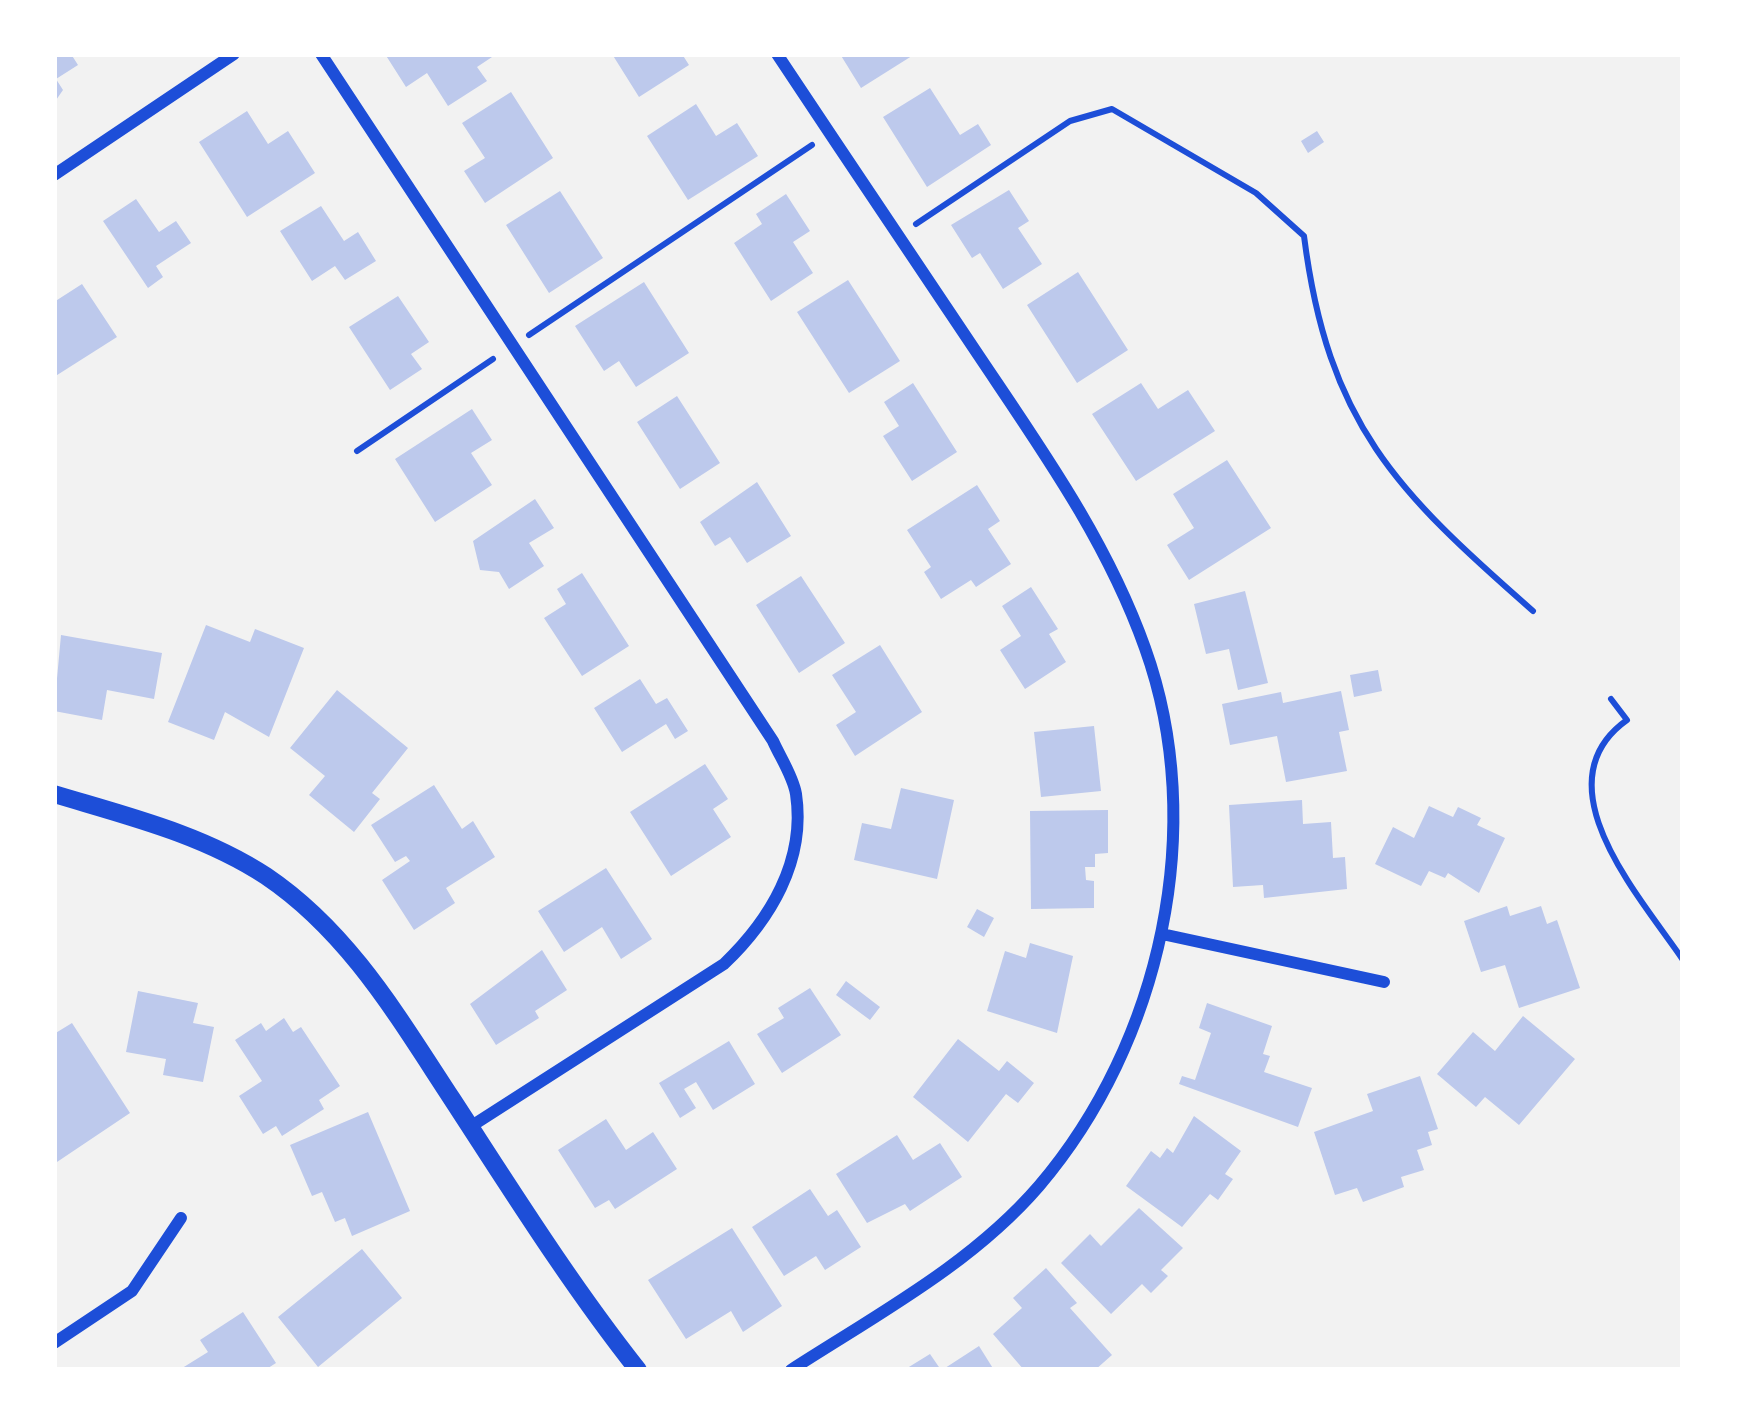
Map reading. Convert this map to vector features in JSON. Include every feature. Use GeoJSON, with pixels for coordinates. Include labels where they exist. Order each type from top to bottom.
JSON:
{"type":"FeatureCollection","features":[{"type":"Feature","properties":{"kind":"street"},"geometry":{"type":"LineString","coordinates":[[54,175],[233,54]]}},
{"type":"Feature","properties":{"kind":"street"},"geometry":{"type":"LineString","coordinates":[[322,54],[773,741],[796,792],[795,846],[775,904],[724,964],[470,1127]]}},
{"type":"Feature","properties":{"kind":"street"},"geometry":{"type":"LineString","coordinates":[[777,54],[1087,517],[1146,650],[1168,734],[1172,811],[1162,934],[1133,1031],[1092,1112],[1039,1186],[991,1233],[934,1277],[791,1370]]}},
{"type":"Feature","properties":{"kind":"street"},"geometry":{"type":"LineString","coordinates":[[54,794],[187,835],[245,863],[288,893],[369,975],[561,1266],[638,1370]]}},
{"type":"Feature","properties":{"kind":"street"},"geometry":{"type":"LineString","coordinates":[[1162,934],[1384,982]]}},
{"type":"Feature","properties":{"kind":"street"},"geometry":{"type":"LineString","coordinates":[[54,1343],[132,1292],[181,1218]]}},
{"type":"Feature","properties":{"kind":"path"},"geometry":{"type":"LineString","coordinates":[[898,236],[1076,118],[1112,110],[1256,193],[1304,236],[1313,305],[1360,425],[1419,508],[1533,610]]}},
{"type":"Feature","properties":{"kind":"path"},"geometry":{"type":"LineString","coordinates":[[357,452],[830,133]]}},
{"type":"Feature","properties":{"kind":"path"},"geometry":{"type":"LineString","coordinates":[[1611,699],[1627,720],[1601,746],[1592,778],[1592,810],[1602,838],[1683,960]]}},
{"type":"Feature","properties":{"kind":"building"},"geometry":{"type":"Polygon","coordinates":[[[54,54],[71,54],[78,65],[56,79],[63,90],[54,103],[54,54]]]}},
{"type":"Feature","properties":{"kind":"building"},"geometry":{"type":"Polygon","coordinates":[[[385,54],[492,57],[477,67],[487,81],[448,106],[427,73],[406,87],[385,54]]]}},
{"type":"Feature","properties":{"kind":"building"},"geometry":{"type":"Polygon","coordinates":[[[612,54],[682,54],[689,65],[639,97],[612,54]]]}},
{"type":"Feature","properties":{"kind":"building"},"geometry":{"type":"Polygon","coordinates":[[[840,54],[915,54],[861,88],[840,54]]]}},
{"type":"Feature","properties":{"kind":"building"},"geometry":{"type":"Polygon","coordinates":[[[930,88],[960,135],[978,124],[991,145],[927,187],[883,117],[930,88]]]}},
{"type":"Feature","properties":{"kind":"building"},"geometry":{"type":"Polygon","coordinates":[[[511,92],[553,158],[485,203],[464,171],[485,158],[462,123],[511,92]]]}},
{"type":"Feature","properties":{"kind":"building"},"geometry":{"type":"Polygon","coordinates":[[[696,104],[716,136],[737,123],[758,156],[688,200],[647,136],[696,104]]]}},
{"type":"Feature","properties":{"kind":"building"},"geometry":{"type":"Polygon","coordinates":[[[247,111],[268,144],[288,131],[315,173],[247,217],[199,142],[247,111]]]}},
{"type":"Feature","properties":{"kind":"building"},"geometry":{"type":"Polygon","coordinates":[[[1317,131],[1324,142],[1308,153],[1301,141],[1317,131]]]}},
{"type":"Feature","properties":{"kind":"building"},"geometry":{"type":"Polygon","coordinates":[[[1009,190],[1029,221],[1018,228],[1042,264],[1003,289],[980,253],[972,258],[951,225],[1009,190]]]}},
{"type":"Feature","properties":{"kind":"building"},"geometry":{"type":"Polygon","coordinates":[[[560,191],[603,258],[549,293],[506,225],[560,191]]]}},
{"type":"Feature","properties":{"kind":"building"},"geometry":{"type":"Polygon","coordinates":[[[786,194],[810,231],[793,242],[813,273],[771,301],[734,243],[762,224],[756,214],[786,194]]]}},
{"type":"Feature","properties":{"kind":"building"},"geometry":{"type":"Polygon","coordinates":[[[136,199],[159,232],[176,221],[191,243],[156,266],[163,277],[148,288],[103,221],[136,199]]]}},
{"type":"Feature","properties":{"kind":"building"},"geometry":{"type":"Polygon","coordinates":[[[321,206],[344,241],[358,232],[376,261],[345,280],[335,266],[312,281],[280,231],[321,206]]]}},
{"type":"Feature","properties":{"kind":"building"},"geometry":{"type":"Polygon","coordinates":[[[1078,272],[1128,350],[1077,383],[1027,305],[1078,272]]]}},
{"type":"Feature","properties":{"kind":"building"},"geometry":{"type":"Polygon","coordinates":[[[848,280],[900,361],[849,393],[797,312],[848,280]]]}},
{"type":"Feature","properties":{"kind":"building"},"geometry":{"type":"Polygon","coordinates":[[[644,282],[689,353],[636,387],[619,361],[604,371],[575,326],[644,282]]]}},
{"type":"Feature","properties":{"kind":"building"},"geometry":{"type":"Polygon","coordinates":[[[82,284],[117,337],[54,377],[54,302],[82,284]]]}},
{"type":"Feature","properties":{"kind":"building"},"geometry":{"type":"Polygon","coordinates":[[[398,296],[429,342],[411,354],[422,369],[390,390],[349,327],[398,296]]]}},
{"type":"Feature","properties":{"kind":"building"},"geometry":{"type":"Polygon","coordinates":[[[913,383],[957,452],[912,481],[883,436],[899,426],[884,402],[913,383]]]}},
{"type":"Feature","properties":{"kind":"building"},"geometry":{"type":"Polygon","coordinates":[[[1141,383],[1158,409],[1188,390],[1215,431],[1136,481],[1092,414],[1141,383]]]}},
{"type":"Feature","properties":{"kind":"building"},"geometry":{"type":"Polygon","coordinates":[[[677,396],[720,463],[680,489],[637,422],[677,396]]]}},
{"type":"Feature","properties":{"kind":"building"},"geometry":{"type":"Polygon","coordinates":[[[472,409],[492,440],[471,453],[492,485],[435,522],[395,459],[472,409]]]}},
{"type":"Feature","properties":{"kind":"building"},"geometry":{"type":"Polygon","coordinates":[[[1227,460],[1271,528],[1189,580],[1167,545],[1194,528],[1173,494],[1227,460]]]}},
{"type":"Feature","properties":{"kind":"building"},"geometry":{"type":"Polygon","coordinates":[[[757,482],[791,536],[747,563],[730,537],[715,546],[700,522],[757,482]]]}},
{"type":"Feature","properties":{"kind":"building"},"geometry":{"type":"Polygon","coordinates":[[[977,485],[1000,521],[988,529],[1011,564],[976,587],[971,580],[941,599],[924,572],[931,567],[907,530],[977,485]]]}},
{"type":"Feature","properties":{"kind":"building"},"geometry":{"type":"Polygon","coordinates":[[[535,499],[554,528],[529,543],[544,566],[509,589],[499,572],[480,570],[473,541],[535,499]]]}},
{"type":"Feature","properties":{"kind":"building"},"geometry":{"type":"Polygon","coordinates":[[[582,573],[629,646],[582,676],[544,618],[566,604],[557,589],[582,573]]]}},
{"type":"Feature","properties":{"kind":"building"},"geometry":{"type":"Polygon","coordinates":[[[801,576],[845,643],[799,673],[756,605],[801,576]]]}},
{"type":"Feature","properties":{"kind":"building"},"geometry":{"type":"Polygon","coordinates":[[[1031,587],[1058,629],[1049,634],[1066,662],[1025,689],[1000,650],[1021,636],[1002,606],[1031,587]]]}},
{"type":"Feature","properties":{"kind":"building"},"geometry":{"type":"Polygon","coordinates":[[[1245,591],[1268,683],[1238,690],[1229,649],[1206,654],[1194,604],[1245,591]]]}},
{"type":"Feature","properties":{"kind":"building"},"geometry":{"type":"Polygon","coordinates":[[[206,625],[250,642],[255,629],[304,648],[269,737],[225,712],[214,740],[168,722],[206,625]]]}},
{"type":"Feature","properties":{"kind":"building"},"geometry":{"type":"Polygon","coordinates":[[[61,635],[162,653],[154,699],[107,690],[102,720],[54,711],[61,635]]]}},
{"type":"Feature","properties":{"kind":"building"},"geometry":{"type":"Polygon","coordinates":[[[880,645],[922,712],[855,756],[836,725],[856,712],[832,675],[880,645]]]}},
{"type":"Feature","properties":{"kind":"building"},"geometry":{"type":"Polygon","coordinates":[[[1378,670],[1382,691],[1354,697],[1350,675],[1378,670]]]}},
{"type":"Feature","properties":{"kind":"building"},"geometry":{"type":"Polygon","coordinates":[[[640,679],[656,704],[667,698],[688,731],[675,739],[666,724],[622,752],[594,708],[640,679]]]}},
{"type":"Feature","properties":{"kind":"building"},"geometry":{"type":"Polygon","coordinates":[[[337,690],[408,748],[372,793],[380,799],[354,832],[309,795],[325,776],[290,748],[337,690]]]}},
{"type":"Feature","properties":{"kind":"building"},"geometry":{"type":"Polygon","coordinates":[[[1341,691],[1349,730],[1339,732],[1347,771],[1286,782],[1277,736],[1230,745],[1222,704],[1281,692],[1283,703],[1341,691]]]}},
{"type":"Feature","properties":{"kind":"building"},"geometry":{"type":"Polygon","coordinates":[[[1094,726],[1101,791],[1041,797],[1034,732],[1094,726]]]}},
{"type":"Feature","properties":{"kind":"building"},"geometry":{"type":"Polygon","coordinates":[[[705,764],[728,799],[713,809],[731,837],[671,876],[630,812],[705,764]]]}},
{"type":"Feature","properties":{"kind":"building"},"geometry":{"type":"Polygon","coordinates":[[[434,785],[462,829],[473,821],[495,857],[446,888],[455,903],[414,930],[382,880],[410,861],[406,856],[395,862],[371,825],[434,785]]]}},
{"type":"Feature","properties":{"kind":"building"},"geometry":{"type":"Polygon","coordinates":[[[901,788],[954,800],[937,879],[854,860],[862,823],[891,829],[901,788]]]}},
{"type":"Feature","properties":{"kind":"building"},"geometry":{"type":"Polygon","coordinates":[[[1302,800],[1303,824],[1331,822],[1333,858],[1345,857],[1347,889],[1264,898],[1263,885],[1233,887],[1229,805],[1302,800]]]}},
{"type":"Feature","properties":{"kind":"building"},"geometry":{"type":"Polygon","coordinates":[[[1429,806],[1453,817],[1458,807],[1481,818],[1477,825],[1505,838],[1479,893],[1448,873],[1445,878],[1429,871],[1421,886],[1375,864],[1393,827],[1414,838],[1429,806]]]}},
{"type":"Feature","properties":{"kind":"building"},"geometry":{"type":"Polygon","coordinates":[[[1108,810],[1108,853],[1095,854],[1095,867],[1085,867],[1086,880],[1094,881],[1094,908],[1031,909],[1030,811],[1108,810]]]}},
{"type":"Feature","properties":{"kind":"building"},"geometry":{"type":"Polygon","coordinates":[[[606,868],[652,939],[621,959],[602,927],[564,952],[538,911],[606,868]]]}},
{"type":"Feature","properties":{"kind":"building"},"geometry":{"type":"Polygon","coordinates":[[[1507,906],[1510,916],[1541,906],[1547,924],[1557,920],[1580,988],[1519,1008],[1505,965],[1481,972],[1464,921],[1507,906]]]}},
{"type":"Feature","properties":{"kind":"building"},"geometry":{"type":"Polygon","coordinates":[[[977,909],[994,918],[984,937],[967,927],[977,909]]]}},
{"type":"Feature","properties":{"kind":"building"},"geometry":{"type":"Polygon","coordinates":[[[1030,943],[1073,956],[1057,1033],[987,1011],[1005,951],[1026,958],[1030,943]]]}},
{"type":"Feature","properties":{"kind":"building"},"geometry":{"type":"Polygon","coordinates":[[[542,950],[567,990],[535,1011],[539,1018],[496,1045],[470,1004],[542,950]]]}},
{"type":"Feature","properties":{"kind":"building"},"geometry":{"type":"Polygon","coordinates":[[[846,981],[880,1007],[870,1020],[836,995],[846,981]]]}},
{"type":"Feature","properties":{"kind":"building"},"geometry":{"type":"Polygon","coordinates":[[[810,988],[841,1035],[782,1073],[757,1034],[784,1018],[778,1008],[810,988]]]}},
{"type":"Feature","properties":{"kind":"building"},"geometry":{"type":"Polygon","coordinates":[[[138,991],[198,1003],[193,1023],[214,1027],[203,1082],[163,1075],[166,1059],[126,1052],[138,991]]]}},
{"type":"Feature","properties":{"kind":"building"},"geometry":{"type":"Polygon","coordinates":[[[1207,1003],[1272,1026],[1263,1054],[1270,1056],[1264,1072],[1312,1088],[1298,1127],[1179,1084],[1182,1076],[1195,1080],[1211,1033],[1199,1028],[1207,1003]]]}},
{"type":"Feature","properties":{"kind":"building"},"geometry":{"type":"Polygon","coordinates":[[[1523,1016],[1575,1059],[1519,1125],[1485,1097],[1476,1107],[1437,1074],[1473,1032],[1495,1051],[1523,1016]]]}},
{"type":"Feature","properties":{"kind":"building"},"geometry":{"type":"Polygon","coordinates":[[[284,1018],[293,1032],[301,1027],[340,1086],[319,1100],[324,1109],[282,1136],[276,1126],[263,1134],[239,1096],[262,1081],[235,1040],[261,1023],[266,1031],[284,1018]]]}},
{"type":"Feature","properties":{"kind":"building"},"geometry":{"type":"Polygon","coordinates":[[[72,1023],[130,1113],[54,1164],[54,1034],[72,1023]]]}},
{"type":"Feature","properties":{"kind":"building"},"geometry":{"type":"Polygon","coordinates":[[[958,1039],[999,1071],[1007,1061],[1034,1083],[1018,1103],[1006,1094],[968,1142],[913,1097],[958,1039]]]}},
{"type":"Feature","properties":{"kind":"building"},"geometry":{"type":"Polygon","coordinates":[[[729,1041],[755,1084],[713,1110],[696,1082],[684,1089],[696,1108],[680,1118],[659,1083],[729,1041]]]}},
{"type":"Feature","properties":{"kind":"building"},"geometry":{"type":"Polygon","coordinates":[[[1420,1076],[1438,1129],[1428,1132],[1432,1145],[1417,1150],[1424,1170],[1401,1177],[1404,1187],[1363,1202],[1357,1188],[1335,1195],[1314,1132],[1373,1111],[1367,1094],[1420,1076]]]}},
{"type":"Feature","properties":{"kind":"building"},"geometry":{"type":"Polygon","coordinates":[[[368,1112],[410,1211],[352,1236],[345,1218],[335,1222],[322,1192],[312,1196],[290,1145],[368,1112]]]}},
{"type":"Feature","properties":{"kind":"building"},"geometry":{"type":"Polygon","coordinates":[[[1194,1116],[1241,1151],[1225,1174],[1233,1179],[1218,1200],[1210,1194],[1182,1227],[1126,1186],[1151,1151],[1160,1158],[1167,1148],[1173,1153],[1194,1116]]]}},
{"type":"Feature","properties":{"kind":"building"},"geometry":{"type":"Polygon","coordinates":[[[606,1119],[626,1150],[653,1132],[677,1169],[615,1209],[609,1200],[595,1208],[558,1150],[606,1119]]]}},
{"type":"Feature","properties":{"kind":"building"},"geometry":{"type":"Polygon","coordinates":[[[897,1135],[913,1160],[940,1143],[962,1177],[910,1211],[905,1204],[867,1223],[836,1174],[897,1135]]]}},
{"type":"Feature","properties":{"kind":"building"},"geometry":{"type":"Polygon","coordinates":[[[810,1189],[828,1216],[837,1210],[861,1247],[825,1270],[816,1256],[784,1276],[752,1227],[810,1189]]]}},
{"type":"Feature","properties":{"kind":"building"},"geometry":{"type":"Polygon","coordinates":[[[1139,1208],[1183,1248],[1161,1270],[1168,1276],[1151,1293],[1142,1284],[1111,1314],[1061,1263],[1090,1234],[1101,1246],[1139,1208]]]}},
{"type":"Feature","properties":{"kind":"building"},"geometry":{"type":"Polygon","coordinates":[[[732,1228],[782,1306],[743,1332],[731,1311],[686,1339],[648,1280],[732,1228]]]}},
{"type":"Feature","properties":{"kind":"building"},"geometry":{"type":"Polygon","coordinates":[[[362,1249],[402,1298],[318,1367],[278,1317],[362,1249]]]}},
{"type":"Feature","properties":{"kind":"building"},"geometry":{"type":"Polygon","coordinates":[[[1046,1268],[1077,1303],[1070,1308],[1112,1355],[1095,1370],[1024,1370],[993,1334],[1022,1308],[1013,1298],[1046,1268]]]}},
{"type":"Feature","properties":{"kind":"building"},"geometry":{"type":"Polygon","coordinates":[[[243,1312],[276,1363],[265,1370],[179,1370],[208,1352],[200,1340],[243,1312]]]}},
{"type":"Feature","properties":{"kind":"building"},"geometry":{"type":"Polygon","coordinates":[[[979,1346],[994,1370],[942,1370],[979,1346]]]}},
{"type":"Feature","properties":{"kind":"building"},"geometry":{"type":"Polygon","coordinates":[[[930,1354],[941,1370],[904,1370],[930,1354]]]}}]}
